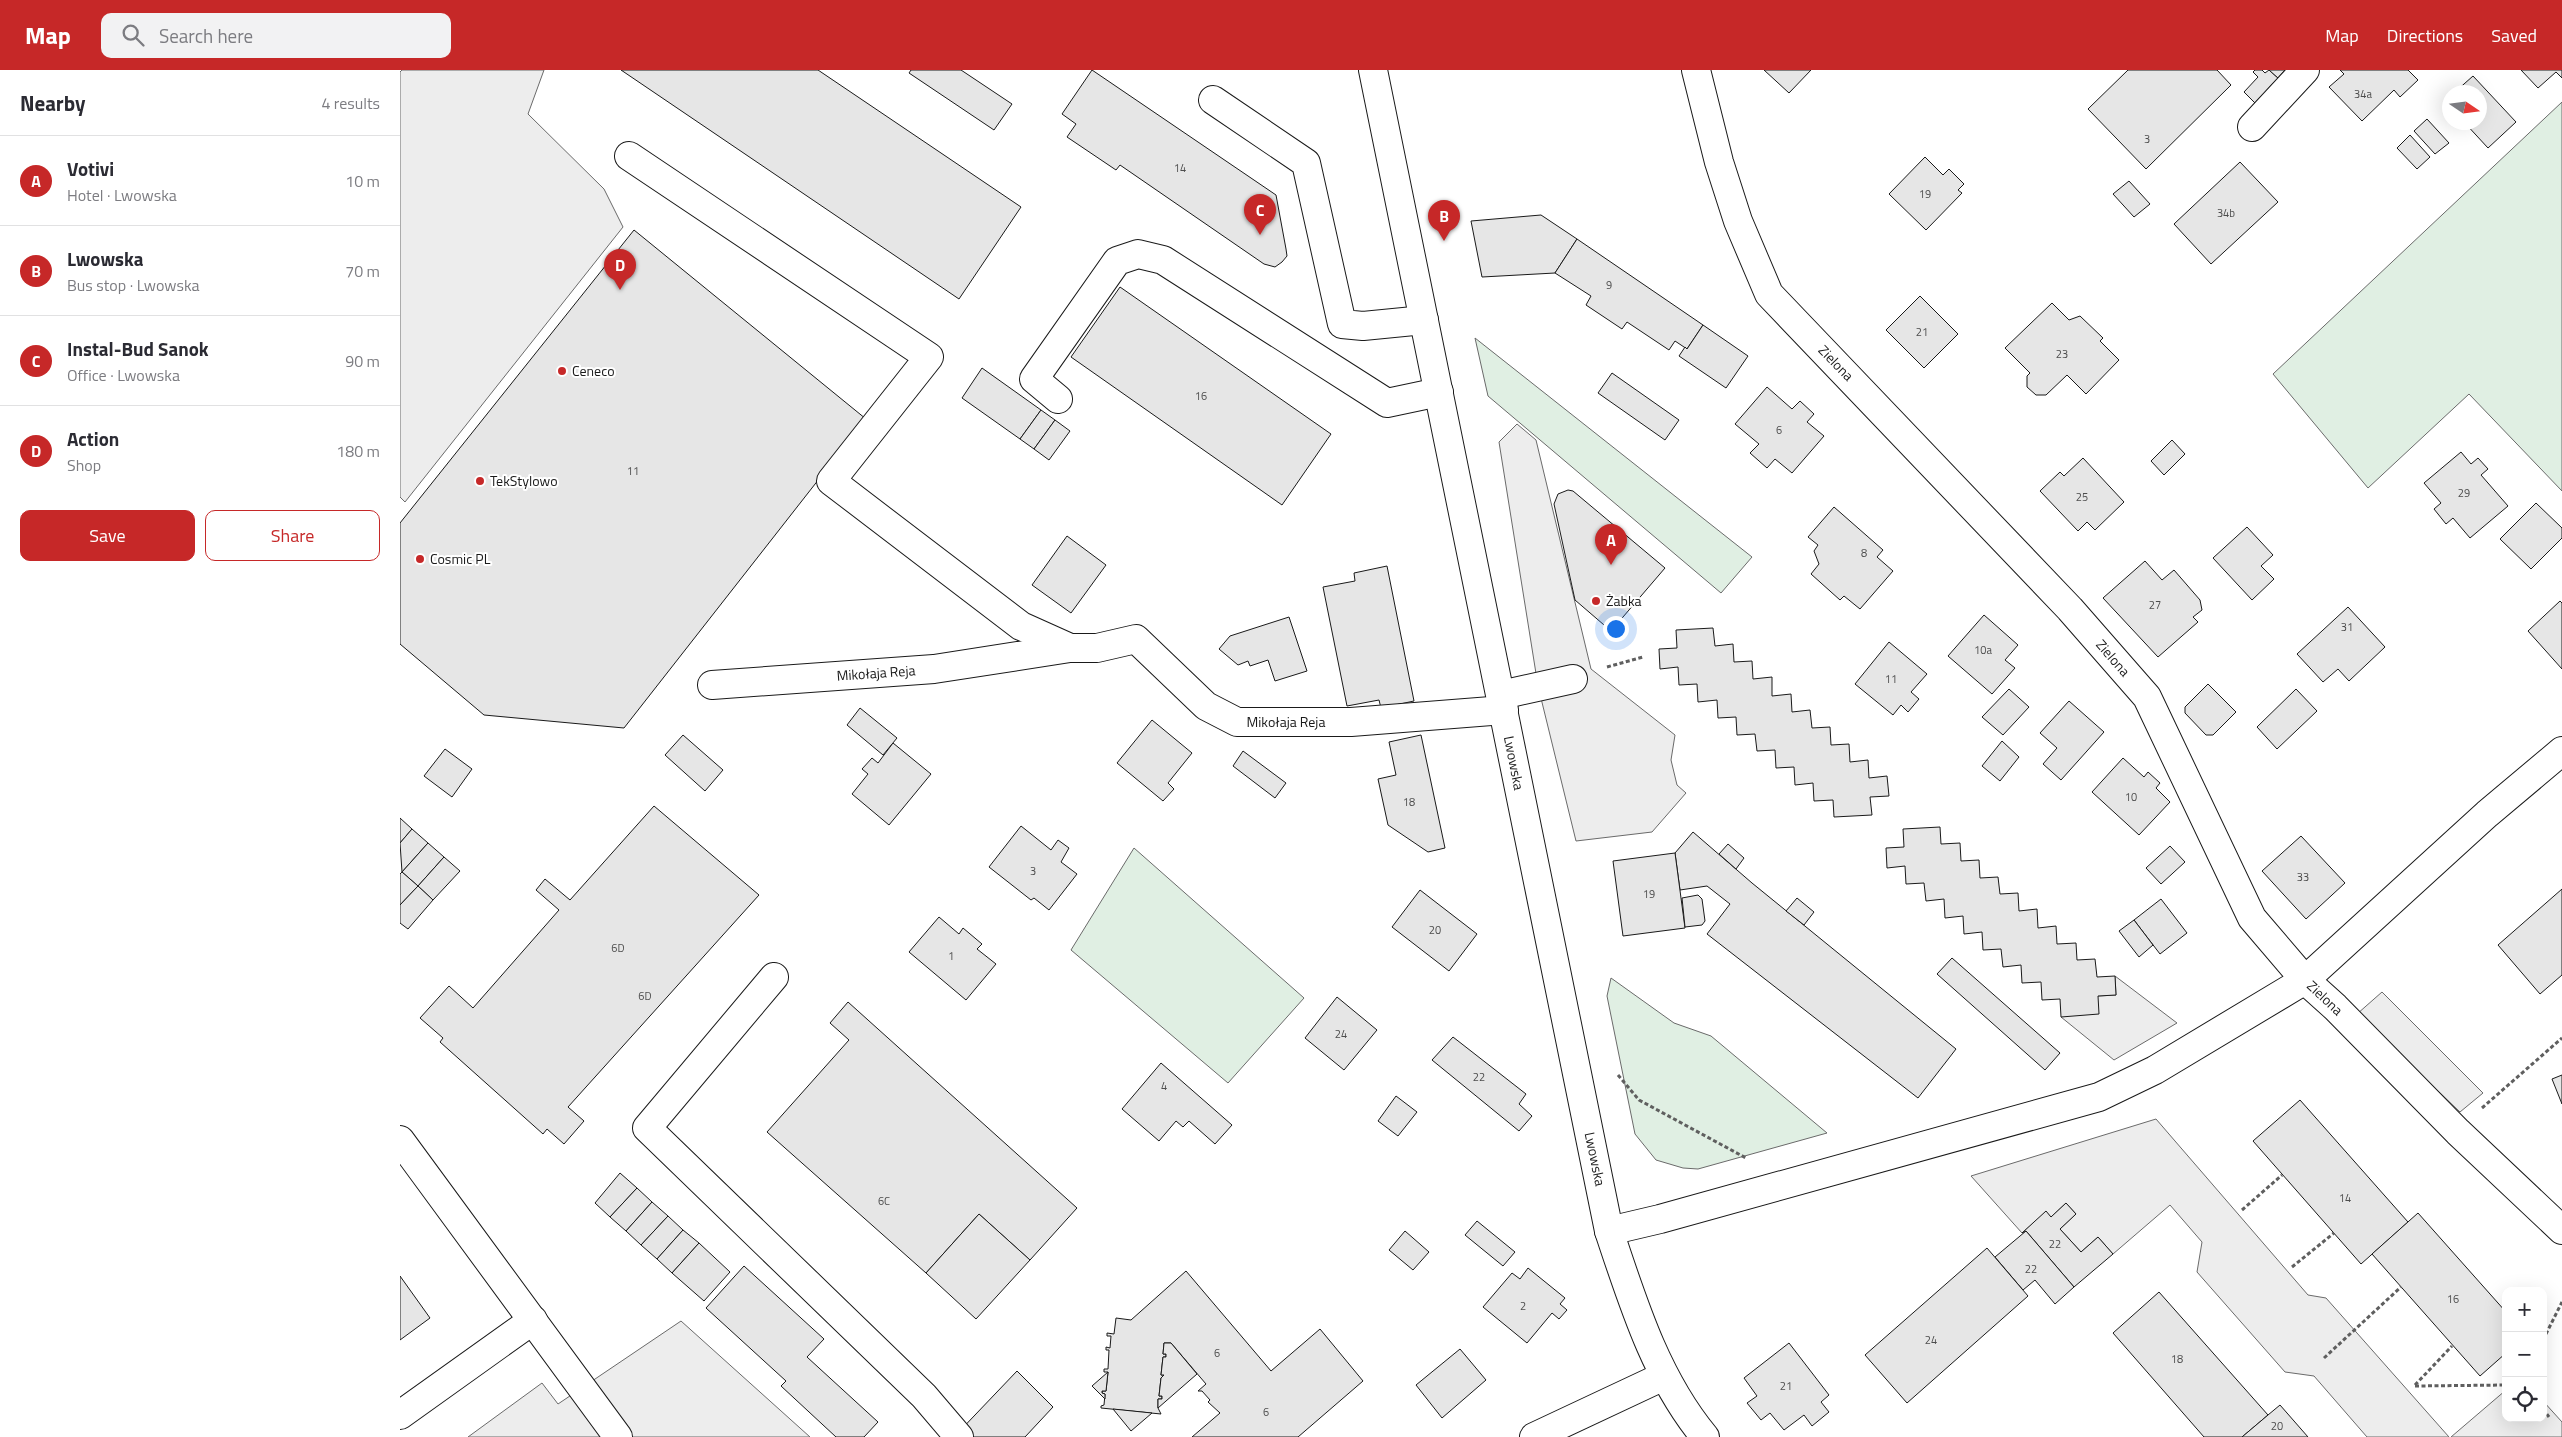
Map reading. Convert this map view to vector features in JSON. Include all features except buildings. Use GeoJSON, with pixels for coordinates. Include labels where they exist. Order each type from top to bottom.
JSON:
{"type":"FeatureCollection","features":[{"type":"Feature","properties":{"kind":"street","name":"Lwowska"},"geometry":{"type":"LineString","coordinates":[[1374,70],[1609,1231],[1631,1299],[1664,1376],[1692,1422],[1705,1437]]}},
{"type":"Feature","properties":{"kind":"street","name":"Zielona"},"geometry":{"type":"LineString","coordinates":[[1696,70],[1719,162],[1738,221],[1770,294],[2070,610],[2147,697],[2252,918],[2305,980],[2335,1007],[2458,1132],[2562,1230]]}},
{"type":"Feature","properties":{"kind":"street"},"geometry":{"type":"LineString","coordinates":[[2252,126],[2305,70]]}},
{"type":"Feature","properties":{"kind":"street"},"geometry":{"type":"LineString","coordinates":[[1214,100],[1306,164],[1342,324],[1363,326],[1424,320]]}},
{"type":"Feature","properties":{"kind":"street","name":"Mikołaja Reja"},"geometry":{"type":"LineString","coordinates":[[629,156],[929,357],[831,481],[1021,626],[1070,648]]}},
{"type":"Feature","properties":{"kind":"street"},"geometry":{"type":"LineString","coordinates":[[1058,399],[1034,379],[1116,261],[1138,254],[1163,260],[1387,403],[1439,392]]}},
{"type":"Feature","properties":{"kind":"street","name":"Mikołaja Reja"},"geometry":{"type":"LineString","coordinates":[[712,685],[934,669],[1070,648],[1097,648],[1136,639],[1206,706],[1237,722],[1351,722],[1502,702]]}},
{"type":"Feature","properties":{"kind":"street"},"geometry":{"type":"LineString","coordinates":[[1502,702],[1573,679]]}},
{"type":"Feature","properties":{"kind":"street"},"geometry":{"type":"LineString","coordinates":[[1609,1231],[1660,1219],[2099,1097],[2155,1070],[2305,980],[2487,814],[2562,751]]}},
{"type":"Feature","properties":{"kind":"street"},"geometry":{"type":"LineString","coordinates":[[774,977],[647,1128],[924,1396],[959,1437]]}},
{"type":"Feature","properties":{"kind":"street"},"geometry":{"type":"LineString","coordinates":[[400,1140],[618,1437]]}},
{"type":"Feature","properties":{"kind":"street"},"geometry":{"type":"LineString","coordinates":[[400,1415],[533,1320]]}},
{"type":"Feature","properties":{"kind":"street"},"geometry":{"type":"LineString","coordinates":[[1534,1437],[1664,1376]]}},
{"type":"Feature","properties":{"kind":"path"},"geometry":{"type":"LineString","coordinates":[[1607,667],[1643,657]]}},
{"type":"Feature","properties":{"kind":"path"},"geometry":{"type":"LineString","coordinates":[[2458,1132],[2489,1101],[2562,1038]]}},
{"type":"Feature","properties":{"kind":"path"},"geometry":{"type":"LineString","coordinates":[[1618,1075],[1639,1100],[1755,1163]]}},
{"type":"Feature","properties":{"kind":"path"},"geometry":{"type":"LineString","coordinates":[[2242,1210],[2282,1174]]}},
{"type":"Feature","properties":{"kind":"path"},"geometry":{"type":"LineString","coordinates":[[2292,1267],[2334,1233]]}},
{"type":"Feature","properties":{"kind":"path"},"geometry":{"type":"LineString","coordinates":[[2324,1358],[2401,1287]]}},
{"type":"Feature","properties":{"kind":"path"},"geometry":{"type":"LineString","coordinates":[[2547,1332],[2562,1302]]}},
{"type":"Feature","properties":{"kind":"path"},"geometry":{"type":"LineString","coordinates":[[2452,1346],[2415,1386],[2502,1385]]}},
{"type":"Feature","properties":{"kind":"green space"},"geometry":{"type":"Polygon","coordinates":[[[2562,102],[2562,491],[2469,394],[2368,488],[2273,374],[2562,102]]]}},
{"type":"Feature","properties":{"kind":"green space"},"geometry":{"type":"Polygon","coordinates":[[[1475,338],[1752,557],[1721,593],[1488,396],[1475,338]]]}},
{"type":"Feature","properties":{"kind":"green space"},"geometry":{"type":"Polygon","coordinates":[[[1134,848],[1304,998],[1228,1083],[1071,950],[1134,848]]]}},
{"type":"Feature","properties":{"kind":"green space"},"geometry":{"type":"Polygon","coordinates":[[[1611,978],[1674,1023],[1711,1036],[1827,1133],[1698,1169],[1683,1168],[1656,1160],[1635,1134],[1607,996],[1611,978]]]}},
{"type":"Feature","properties":{"kind":"shaded area"},"geometry":{"type":"Polygon","coordinates":[[[402,70],[544,70],[528,114],[604,189],[623,227],[405,502],[400,497],[400,72],[402,70]]]}},
{"type":"Feature","properties":{"kind":"shaded area"},"geometry":{"type":"Polygon","coordinates":[[[1517,424],[1536,440],[1591,669],[1675,735],[1671,760],[1677,785],[1686,793],[1652,832],[1576,841],[1538,686],[1499,442],[1517,424]]]}},
{"type":"Feature","properties":{"kind":"shaded area"},"geometry":{"type":"Polygon","coordinates":[[[2115,976],[2177,1023],[2114,1060],[2061,1017],[2098,996],[2116,995],[2115,976]]]}},
{"type":"Feature","properties":{"kind":"shaded area"},"geometry":{"type":"Polygon","coordinates":[[[2382,992],[2483,1093],[2460,1112],[2357,1014],[2382,992]]]}},
{"type":"Feature","properties":{"kind":"shaded area"},"geometry":{"type":"Polygon","coordinates":[[[2156,1119],[2308,1295],[2326,1298],[2449,1437],[2367,1437],[2314,1376],[2285,1372],[2197,1272],[2202,1242],[2170,1205],[2113,1254],[2098,1237],[2081,1252],[2060,1229],[2076,1214],[2066,1203],[2051,1217],[2046,1212],[2022,1233],[1971,1176],[2156,1119]]]}},
{"type":"Feature","properties":{"kind":"shaded area"},"geometry":{"type":"Polygon","coordinates":[[[681,1321],[810,1437],[468,1437],[542,1383],[558,1404],[681,1321]]]}},
{"type":"Feature","properties":{"kind":"shaded area"},"geometry":{"type":"Polygon","coordinates":[[[2502,1393],[2502,1422],[2547,1422],[2547,1405],[2562,1422],[2562,1437],[2451,1437],[2502,1393]]]}},
{"type":"Feature","properties":{"kind":"place","name":"Instal-Bud Sanok"},"geometry":{"type":"Point","coordinates":[1260,235]}},
{"type":"Feature","properties":{"kind":"place","name":"Lwowska"},"geometry":{"type":"Point","coordinates":[1444,241]}},
{"type":"Feature","properties":{"kind":"place","name":"Action"},"geometry":{"type":"Point","coordinates":[620,290]}},
{"type":"Feature","properties":{"kind":"place","name":"Ceneco"},"geometry":{"type":"Point","coordinates":[562,371]}},
{"type":"Feature","properties":{"kind":"place","name":"TekStylowo"},"geometry":{"type":"Point","coordinates":[480,481]}},
{"type":"Feature","properties":{"kind":"place","name":"Cosmic PL"},"geometry":{"type":"Point","coordinates":[420,559]}},
{"type":"Feature","properties":{"kind":"place","name":"Votivi"},"geometry":{"type":"Point","coordinates":[1611,565]}},
{"type":"Feature","properties":{"kind":"place","name":"Żabka"},"geometry":{"type":"Point","coordinates":[1596,601]}}]}
